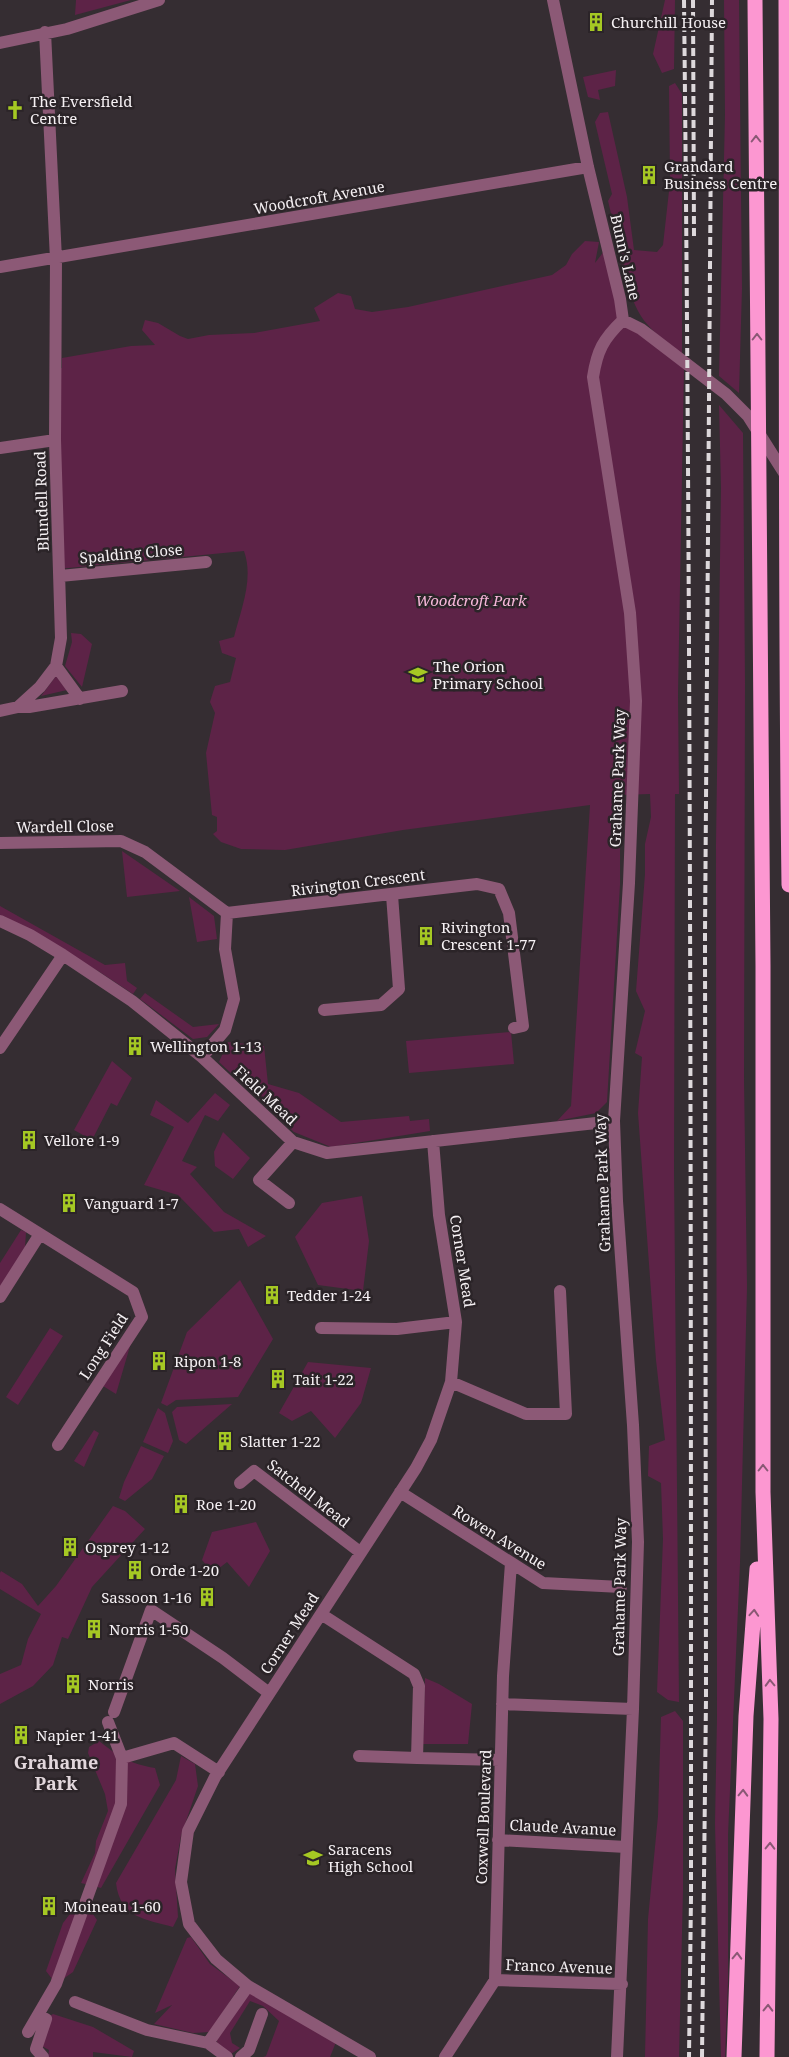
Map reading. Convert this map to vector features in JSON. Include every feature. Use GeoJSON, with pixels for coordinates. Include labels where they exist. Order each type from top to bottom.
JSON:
{"type":"FeatureCollection","features":[{"type":"Feature","properties":{"kind":"highway"},"geometry":{"type":"LineString","coordinates":[[755,0],[764,966],[763,1492],[771,1719],[767,2057]]}},
{"type":"Feature","properties":{"kind":"highway"},"geometry":{"type":"LineString","coordinates":[[786,0],[786,636],[789,885]]}},
{"type":"Feature","properties":{"kind":"highway"},"geometry":{"type":"LineString","coordinates":[[734,2057],[746,1716],[763,1492]]}},
{"type":"Feature","properties":{"kind":"street"},"geometry":{"type":"LineString","coordinates":[[0,42],[67,29],[159,0]]}},
{"type":"Feature","properties":{"kind":"street","name":"Bunn's Lane"},"geometry":{"type":"LineString","coordinates":[[553,0],[562,49],[620,299],[623,320],[641,329],[726,394],[748,416],[789,481]]}},
{"type":"Feature","properties":{"kind":"street","name":"Blundell Road"},"geometry":{"type":"LineString","coordinates":[[0,711],[18,707],[40,687],[56,666],[62,638],[55,440],[56,259],[45,32]]}},
{"type":"Feature","properties":{"kind":"street","name":"Woodcroft Avenue"},"geometry":{"type":"LineString","coordinates":[[0,267],[56,259],[588,167]]}},
{"type":"Feature","properties":{"kind":"street","name":"Grahame Park Way"},"geometry":{"type":"LineString","coordinates":[[617,2057],[622,1984],[638,1542],[633,1425],[617,1201],[614,1121],[629,883],[636,701],[630,614],[593,377],[597,356],[610,332],[623,320]]}},
{"type":"Feature","properties":{"kind":"street"},"geometry":{"type":"LineString","coordinates":[[0,448],[55,440]]}},
{"type":"Feature","properties":{"kind":"street","name":"Spalding Close"},"geometry":{"type":"LineString","coordinates":[[60,576],[206,562]]}},
{"type":"Feature","properties":{"kind":"street"},"geometry":{"type":"LineString","coordinates":[[56,666],[80,699]]}},
{"type":"Feature","properties":{"kind":"street"},"geometry":{"type":"LineString","coordinates":[[18,707],[80,699],[122,690]]}},
{"type":"Feature","properties":{"kind":"street","name":"Wardell Close"},"geometry":{"type":"LineString","coordinates":[[0,843],[121,841],[145,852],[227,913]]}},
{"type":"Feature","properties":{"kind":"street","name":"Rivington Crescent"},"geometry":{"type":"LineString","coordinates":[[227,913],[477,884],[498,890],[510,913],[522,1026],[514,1028]]}},
{"type":"Feature","properties":{"kind":"street"},"geometry":{"type":"LineString","coordinates":[[324,1010],[381,1005],[399,989],[392,895]]}},
{"type":"Feature","properties":{"kind":"street"},"geometry":{"type":"LineString","coordinates":[[202,1057],[225,1030],[234,999],[225,949],[227,913]]}},
{"type":"Feature","properties":{"kind":"street","name":"Field Mead"},"geometry":{"type":"LineString","coordinates":[[0,921],[30,935],[63,955],[132,1001],[202,1057],[292,1142],[327,1153],[614,1121]]}},
{"type":"Feature","properties":{"kind":"street"},"geometry":{"type":"LineString","coordinates":[[0,1048],[63,955]]}},
{"type":"Feature","properties":{"kind":"street","name":"Corner Mead"},"geometry":{"type":"LineString","coordinates":[[370,2057],[248,1986],[216,1959],[189,1924],[181,1882],[188,1831],[219,1772],[400,1492],[431,1440],[451,1382],[456,1322],[439,1215],[433,1141]]}},
{"type":"Feature","properties":{"kind":"street"},"geometry":{"type":"LineString","coordinates":[[289,1203],[259,1180],[292,1142]]}},
{"type":"Feature","properties":{"kind":"street","name":"Long Field"},"geometry":{"type":"LineString","coordinates":[[0,1209],[132,1292],[142,1317],[58,1445]]}},
{"type":"Feature","properties":{"kind":"street"},"geometry":{"type":"LineString","coordinates":[[0,1297],[40,1234]]}},
{"type":"Feature","properties":{"kind":"street"},"geometry":{"type":"LineString","coordinates":[[451,1382],[526,1414],[566,1414],[560,1292]]}},
{"type":"Feature","properties":{"kind":"street"},"geometry":{"type":"LineString","coordinates":[[321,1328],[397,1329],[456,1322]]}},
{"type":"Feature","properties":{"kind":"street","name":"Satchell Mead"},"geometry":{"type":"LineString","coordinates":[[240,1483],[254,1471],[360,1552]]}},
{"type":"Feature","properties":{"kind":"street","name":"Rowen Avenue"},"geometry":{"type":"LineString","coordinates":[[400,1492],[543,1583],[621,1587]]}},
{"type":"Feature","properties":{"kind":"street","name":"Coxwell Boulevard"},"geometry":{"type":"LineString","coordinates":[[495,1980],[502,1704],[511,1563]]}},
{"type":"Feature","properties":{"kind":"street"},"geometry":{"type":"LineString","coordinates":[[28,2032],[56,1984],[121,1804],[122,1758],[111,1717],[151,1610],[223,1658],[269,1693]]}},
{"type":"Feature","properties":{"kind":"street"},"geometry":{"type":"LineString","coordinates":[[321,1614],[414,1674],[419,1686],[417,1758]]}},
{"type":"Feature","properties":{"kind":"street"},"geometry":{"type":"LineString","coordinates":[[502,1704],[633,1709]]}},
{"type":"Feature","properties":{"kind":"street"},"geometry":{"type":"LineString","coordinates":[[122,1758],[174,1743],[219,1772]]}},
{"type":"Feature","properties":{"kind":"street"},"geometry":{"type":"LineString","coordinates":[[359,1756],[500,1760]]}},
{"type":"Feature","properties":{"kind":"street","name":"Claude Avanue"},"geometry":{"type":"LineString","coordinates":[[498,1840],[626,1847]]}},
{"type":"Feature","properties":{"kind":"street"},"geometry":{"type":"LineString","coordinates":[[445,2057],[495,1980]]}},
{"type":"Feature","properties":{"kind":"street","name":"Franco Avenue"},"geometry":{"type":"LineString","coordinates":[[495,1980],[622,1984]]}},
{"type":"Feature","properties":{"kind":"street"},"geometry":{"type":"LineString","coordinates":[[208,2043],[248,1986]]}},
{"type":"Feature","properties":{"kind":"street"},"geometry":{"type":"LineString","coordinates":[[76,2002],[147,2030],[208,2043],[227,2057]]}},
{"type":"Feature","properties":{"kind":"street"},"geometry":{"type":"LineString","coordinates":[[241,2057],[249,2050],[262,2014]]}},
{"type":"Feature","properties":{"kind":"street"},"geometry":{"type":"LineString","coordinates":[[38,2015],[46,2019],[36,2049],[43,2057]]}},
{"type":"Feature","properties":{"kind":"green space"},"geometry":{"type":"Polygon","coordinates":[[[76,0],[131,0],[75,15],[76,0]]]}},
{"type":"Feature","properties":{"kind":"green space"},"geometry":{"type":"Polygon","coordinates":[[[665,0],[675,0],[674,69],[662,73],[653,54],[665,0]]]}},
{"type":"Feature","properties":{"kind":"green space"},"geometry":{"type":"Polygon","coordinates":[[[724,0],[739,0],[742,288],[739,393],[719,376],[725,115],[724,0]]]}},
{"type":"Feature","properties":{"kind":"green space"},"geometry":{"type":"Polygon","coordinates":[[[616,70],[615,86],[598,90],[600,100],[588,97],[583,77],[616,70]]]}},
{"type":"Feature","properties":{"kind":"green space"},"geometry":{"type":"Polygon","coordinates":[[[675,83],[682,94],[682,354],[647,324],[632,299],[622,266],[608,201],[612,194],[595,122],[600,113],[608,112],[627,197],[634,250],[657,252],[663,245],[670,182],[669,86],[675,83]]]}},
{"type":"Feature","properties":{"kind":"green space","name":"Woodcroft Park"},"geometry":{"type":"Polygon","coordinates":[[[585,241],[599,242],[595,263],[608,246],[623,320],[684,366],[678,695],[679,794],[675,794],[674,1170],[679,1702],[668,1700],[657,1692],[663,1539],[661,1483],[648,1476],[649,1446],[665,1440],[656,1360],[638,1113],[642,1057],[635,1053],[645,1011],[636,991],[645,874],[645,844],[651,817],[650,794],[620,795],[620,885],[607,1102],[596,1113],[557,1121],[571,1106],[590,805],[403,830],[285,850],[241,849],[221,842],[213,834],[217,831],[217,817],[212,815],[206,753],[215,713],[210,702],[215,686],[230,682],[236,658],[222,653],[219,641],[234,637],[240,616],[248,572],[244,551],[58,569],[55,369],[62,368],[62,358],[131,346],[155,345],[142,330],[145,320],[158,323],[188,339],[209,335],[254,333],[320,321],[314,308],[338,293],[351,296],[355,309],[372,312],[408,307],[552,275],[566,265],[572,254],[585,241]]]}},
{"type":"Feature","properties":{"kind":"green space"},"geometry":{"type":"Polygon","coordinates":[[[719,405],[743,433],[745,683],[744,1079],[747,1287],[740,1563],[728,1835],[728,1981],[725,2057],[721,2057],[715,1824],[717,1717],[716,845],[721,488],[719,405]]]}},
{"type":"Feature","properties":{"kind":"green space"},"geometry":{"type":"Polygon","coordinates":[[[71,633],[81,634],[92,644],[82,687],[65,666],[72,642],[71,633]]]}},
{"type":"Feature","properties":{"kind":"green space"},"geometry":{"type":"Polygon","coordinates":[[[56,676],[67,690],[41,696],[56,676]]]}},
{"type":"Feature","properties":{"kind":"green space"},"geometry":{"type":"Polygon","coordinates":[[[122,851],[180,891],[127,897],[122,851]]]}},
{"type":"Feature","properties":{"kind":"green space"},"geometry":{"type":"Polygon","coordinates":[[[189,897],[214,916],[217,939],[197,942],[189,897]]]}},
{"type":"Feature","properties":{"kind":"green space"},"geometry":{"type":"Polygon","coordinates":[[[0,906],[105,965],[125,963],[127,981],[137,988],[133,994],[98,971],[0,918],[0,906]]]}},
{"type":"Feature","properties":{"kind":"green space"},"geometry":{"type":"Polygon","coordinates":[[[145,993],[193,1027],[219,1024],[207,1037],[193,1039],[140,999],[145,993]]]}},
{"type":"Feature","properties":{"kind":"green space"},"geometry":{"type":"Polygon","coordinates":[[[511,1032],[514,1064],[409,1073],[406,1041],[511,1032]]]}},
{"type":"Feature","properties":{"kind":"green space"},"geometry":{"type":"Polygon","coordinates":[[[228,1042],[264,1046],[268,1084],[299,1093],[341,1122],[409,1116],[410,1121],[429,1119],[430,1131],[331,1147],[294,1132],[219,1062],[228,1042]]]}},
{"type":"Feature","properties":{"kind":"green space"},"geometry":{"type":"Polygon","coordinates":[[[112,1061],[132,1078],[117,1106],[111,1103],[92,1140],[74,1130],[112,1061]]]}},
{"type":"Feature","properties":{"kind":"green space"},"geometry":{"type":"Polygon","coordinates":[[[215,1093],[230,1105],[218,1121],[205,1115],[182,1161],[197,1167],[190,1174],[224,1212],[266,1236],[248,1247],[239,1229],[214,1232],[178,1195],[144,1185],[174,1127],[150,1115],[156,1100],[188,1123],[215,1093]]]}},
{"type":"Feature","properties":{"kind":"green space"},"geometry":{"type":"Polygon","coordinates":[[[223,1132],[250,1158],[233,1179],[215,1166],[214,1152],[223,1132]]]}},
{"type":"Feature","properties":{"kind":"green space"},"geometry":{"type":"Polygon","coordinates":[[[362,1196],[369,1241],[363,1291],[318,1285],[295,1237],[322,1203],[362,1196]]]}},
{"type":"Feature","properties":{"kind":"green space"},"geometry":{"type":"Polygon","coordinates":[[[21,1230],[26,1232],[25,1248],[0,1287],[0,1263],[21,1230]]]}},
{"type":"Feature","properties":{"kind":"green space"},"geometry":{"type":"Polygon","coordinates":[[[240,1280],[273,1339],[238,1397],[176,1400],[167,1406],[161,1403],[187,1332],[240,1280]]]}},
{"type":"Feature","properties":{"kind":"green space"},"geometry":{"type":"Polygon","coordinates":[[[50,1328],[63,1336],[18,1405],[6,1397],[50,1328]]]}},
{"type":"Feature","properties":{"kind":"green space"},"geometry":{"type":"Polygon","coordinates":[[[133,1336],[116,1394],[103,1386],[133,1336]]]}},
{"type":"Feature","properties":{"kind":"green space"},"geometry":{"type":"Polygon","coordinates":[[[308,1362],[371,1368],[361,1403],[335,1438],[311,1411],[292,1421],[279,1413],[308,1362]]]}},
{"type":"Feature","properties":{"kind":"green space"},"geometry":{"type":"Polygon","coordinates":[[[232,1404],[186,1444],[179,1440],[172,1412],[177,1407],[232,1404]]]}},
{"type":"Feature","properties":{"kind":"green space"},"geometry":{"type":"Polygon","coordinates":[[[158,1408],[165,1413],[173,1441],[168,1453],[143,1442],[158,1408]]]}},
{"type":"Feature","properties":{"kind":"green space"},"geometry":{"type":"Polygon","coordinates":[[[94,1430],[99,1433],[84,1467],[74,1461],[94,1430]]]}},
{"type":"Feature","properties":{"kind":"green space"},"geometry":{"type":"Polygon","coordinates":[[[141,1446],[164,1456],[152,1479],[125,1501],[119,1498],[124,1482],[141,1446]]]}},
{"type":"Feature","properties":{"kind":"green space"},"geometry":{"type":"Polygon","coordinates":[[[113,1506],[125,1511],[145,1529],[92,1587],[68,1639],[62,1637],[53,1665],[33,1686],[0,1704],[0,1674],[21,1665],[28,1639],[41,1614],[0,1589],[1,1571],[22,1584],[38,1606],[56,1586],[113,1506]]]}},
{"type":"Feature","properties":{"kind":"green space"},"geometry":{"type":"Polygon","coordinates":[[[256,1522],[270,1551],[249,1587],[227,1562],[213,1573],[202,1560],[212,1532],[256,1522]]]}},
{"type":"Feature","properties":{"kind":"green space"},"geometry":{"type":"Polygon","coordinates":[[[425,1678],[439,1684],[472,1704],[468,1744],[423,1744],[425,1678]]]}},
{"type":"Feature","properties":{"kind":"green space"},"geometry":{"type":"Polygon","coordinates":[[[675,1711],[683,1721],[683,1891],[679,2057],[645,2057],[648,1919],[658,1816],[661,1717],[675,1711]]]}},
{"type":"Feature","properties":{"kind":"green space"},"geometry":{"type":"Polygon","coordinates":[[[99,1741],[125,1759],[155,1768],[160,1785],[101,1888],[81,1883],[95,1853],[96,1841],[108,1811],[105,1794],[88,1753],[89,1747],[99,1741]]]}},
{"type":"Feature","properties":{"kind":"green space"},"geometry":{"type":"Polygon","coordinates":[[[181,1756],[195,1764],[198,1786],[181,1836],[175,1869],[178,1917],[173,1927],[144,1919],[128,1910],[118,1895],[116,1883],[176,1780],[181,1756]]]}},
{"type":"Feature","properties":{"kind":"green space"},"geometry":{"type":"Polygon","coordinates":[[[86,1904],[97,1920],[73,1972],[56,1984],[46,1971],[63,1923],[73,1910],[86,1904]]]}},
{"type":"Feature","properties":{"kind":"green space"},"geometry":{"type":"Polygon","coordinates":[[[191,1937],[210,1964],[240,1986],[210,2032],[193,2033],[154,2024],[172,2005],[155,2013],[187,1938],[191,1937]]]}},
{"type":"Feature","properties":{"kind":"green space"},"geometry":{"type":"Polygon","coordinates":[[[248,1992],[336,2042],[330,2057],[263,2057],[266,2056],[279,2021],[263,2006],[250,2001],[230,2033],[232,2043],[240,2048],[231,2054],[220,2048],[216,2040],[248,1992]]]}},
{"type":"Feature","properties":{"kind":"green space"},"geometry":{"type":"Polygon","coordinates":[[[53,2014],[93,2027],[134,2051],[132,2057],[93,2052],[93,2057],[48,2057],[49,2050],[38,2044],[48,2017],[53,2014]]]}},
{"type":"Feature","properties":{"kind":"railway"},"geometry":{"type":"LineString","coordinates":[[684,0],[690,948],[691,1897],[689,2057]]}},
{"type":"Feature","properties":{"kind":"railway"},"geometry":{"type":"LineString","coordinates":[[693,0],[694,237]]}},
{"type":"Feature","properties":{"kind":"railway"},"geometry":{"type":"LineString","coordinates":[[702,2057],[706,1698],[705,934],[712,0]]}},
{"type":"Feature","properties":{"kind":"place","name":"Churchill House"},"geometry":{"type":"Point","coordinates":[596,22]}},
{"type":"Feature","properties":{"kind":"place","name":"The Eversfield Centre"},"geometry":{"type":"Point","coordinates":[15,110]}},
{"type":"Feature","properties":{"kind":"place","name":"Grandard Business Centre"},"geometry":{"type":"Point","coordinates":[649,175]}},
{"type":"Feature","properties":{"kind":"place","name":"The Orion Primary School"},"geometry":{"type":"Point","coordinates":[418,675]}},
{"type":"Feature","properties":{"kind":"place","name":"Rivington Crescent 1-77"},"geometry":{"type":"Point","coordinates":[426,936]}},
{"type":"Feature","properties":{"kind":"place","name":"Wellington 1-13"},"geometry":{"type":"Point","coordinates":[135,1046]}},
{"type":"Feature","properties":{"kind":"place","name":"Vellore 1-9"},"geometry":{"type":"Point","coordinates":[29,1140]}},
{"type":"Feature","properties":{"kind":"place","name":"Vanguard 1-7"},"geometry":{"type":"Point","coordinates":[69,1203]}},
{"type":"Feature","properties":{"kind":"place","name":"Tedder 1-24"},"geometry":{"type":"Point","coordinates":[272,1295]}},
{"type":"Feature","properties":{"kind":"place","name":"Ripon 1-8"},"geometry":{"type":"Point","coordinates":[159,1361]}},
{"type":"Feature","properties":{"kind":"place","name":"Tait 1-22"},"geometry":{"type":"Point","coordinates":[278,1379]}},
{"type":"Feature","properties":{"kind":"place","name":"Slatter 1-22"},"geometry":{"type":"Point","coordinates":[225,1441]}},
{"type":"Feature","properties":{"kind":"place","name":"Roe 1-20"},"geometry":{"type":"Point","coordinates":[181,1504]}},
{"type":"Feature","properties":{"kind":"place","name":"Osprey 1-12"},"geometry":{"type":"Point","coordinates":[70,1547]}},
{"type":"Feature","properties":{"kind":"place","name":"Orde 1-20"},"geometry":{"type":"Point","coordinates":[135,1570]}},
{"type":"Feature","properties":{"kind":"place","name":"Sassoon 1-16"},"geometry":{"type":"Point","coordinates":[207,1597]}},
{"type":"Feature","properties":{"kind":"place","name":"Norris 1-50"},"geometry":{"type":"Point","coordinates":[94,1629]}},
{"type":"Feature","properties":{"kind":"place","name":"Norris"},"geometry":{"type":"Point","coordinates":[73,1684]}},
{"type":"Feature","properties":{"kind":"place","name":"Napier 1-41"},"geometry":{"type":"Point","coordinates":[21,1735]}},
{"type":"Feature","properties":{"kind":"place","name":"Saracens High School"},"geometry":{"type":"Point","coordinates":[313,1858]}},
{"type":"Feature","properties":{"kind":"place","name":"Moineau 1-60"},"geometry":{"type":"Point","coordinates":[49,1906]}},
{"type":"Feature","properties":{"kind":"district","name":"Grahame Park"},"geometry":{"type":"Point","coordinates":[56,1772]}}]}
